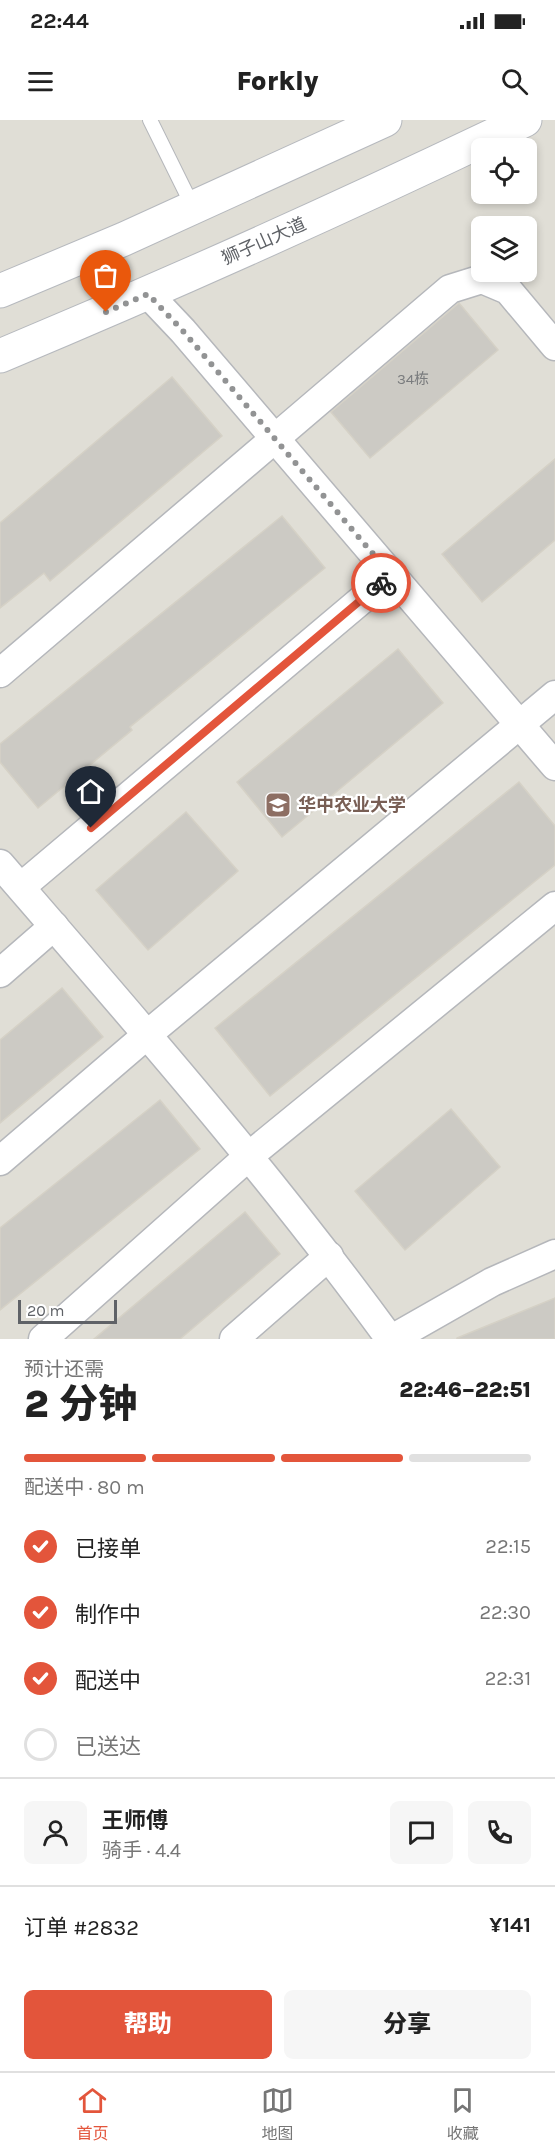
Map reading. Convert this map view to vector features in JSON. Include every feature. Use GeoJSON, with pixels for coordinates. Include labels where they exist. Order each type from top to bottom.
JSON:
{"type":"FeatureCollection","features":[{"type":"Feature","properties":{"kind":"street"},"geometry":{"type":"LineString","coordinates":[[0,291],[194,207],[385,120]]}},
{"type":"Feature","properties":{"kind":"street","name":"狮子山大道"},"geometry":{"type":"LineString","coordinates":[[0,356],[148,294],[396,182],[525,120]]}},
{"type":"Feature","properties":{"kind":"street"},"geometry":{"type":"LineString","coordinates":[[0,673],[450,289],[482,279],[508,290],[555,346]]}},
{"type":"Feature","properties":{"kind":"street"},"geometry":{"type":"LineString","coordinates":[[148,294],[183,331],[555,766]]}},
{"type":"Feature","properties":{"kind":"street"},"geometry":{"type":"LineString","coordinates":[[21,887],[391,575]]}},
{"type":"Feature","properties":{"kind":"street"},"geometry":{"type":"LineString","coordinates":[[0,1161],[148,1034],[555,695]]}},
{"type":"Feature","properties":{"kind":"street"},"geometry":{"type":"LineString","coordinates":[[0,864],[148,1034],[249,1156],[329,1256],[391,1339],[492,1282],[555,1254]]}},
{"type":"Feature","properties":{"kind":"street"},"geometry":{"type":"LineString","coordinates":[[43,1339],[249,1156],[555,906]]}},
{"type":"Feature","properties":{"kind":"street"},"geometry":{"type":"LineString","coordinates":[[0,974],[54,926]]}},
{"type":"Feature","properties":{"kind":"street"},"geometry":{"type":"LineString","coordinates":[[234,1339],[329,1256]]}},
{"type":"Feature","properties":{"kind":"lane"},"geometry":{"type":"LineString","coordinates":[[150,120],[194,207]]}},
{"type":"Feature","properties":{"kind":"shaded area","name":"华中农业大学"},"geometry":{"type":"Polygon","coordinates":[[[0,120],[555,120],[555,1339],[0,1339],[0,120]]]}},
{"type":"Feature","properties":{"kind":"building"},"geometry":{"type":"Polygon","coordinates":[[[459,303],[498,350],[370,458],[331,412],[459,303]]]}},
{"type":"Feature","properties":{"kind":"building"},"geometry":{"type":"Polygon","coordinates":[[[172,377],[222,436],[50,581],[44,573],[0,608],[0,523],[172,377]]]}},
{"type":"Feature","properties":{"kind":"building"},"geometry":{"type":"Polygon","coordinates":[[[555,459],[555,540],[482,602],[442,554],[555,459]]]}},
{"type":"Feature","properties":{"kind":"building"},"geometry":{"type":"Polygon","coordinates":[[[282,516],[325,568],[130,727],[132,730],[38,808],[0,762],[0,744],[282,516]]]}},
{"type":"Feature","properties":{"kind":"building"},"geometry":{"type":"Polygon","coordinates":[[[398,649],[443,703],[282,837],[237,782],[398,649]]]}},
{"type":"Feature","properties":{"kind":"building"},"geometry":{"type":"Polygon","coordinates":[[[519,782],[555,826],[555,865],[270,1096],[215,1028],[519,782]]]}},
{"type":"Feature","properties":{"kind":"building"},"geometry":{"type":"Polygon","coordinates":[[[186,812],[238,871],[148,950],[96,890],[186,812]]]}},
{"type":"Feature","properties":{"kind":"building"},"geometry":{"type":"Polygon","coordinates":[[[62,988],[103,1037],[0,1123],[0,1040],[62,988]]]}},
{"type":"Feature","properties":{"kind":"building"},"geometry":{"type":"Polygon","coordinates":[[[160,1100],[200,1149],[0,1310],[0,1228],[160,1100]]]}},
{"type":"Feature","properties":{"kind":"building"},"geometry":{"type":"Polygon","coordinates":[[[451,1109],[500,1167],[405,1250],[355,1191],[451,1109]]]}},
{"type":"Feature","properties":{"kind":"building"},"geometry":{"type":"Polygon","coordinates":[[[245,1212],[280,1254],[180,1339],[94,1339],[245,1212]]]}},
{"type":"Feature","properties":{"kind":"building"},"geometry":{"type":"Polygon","coordinates":[[[555,1298],[555,1339],[457,1339],[457,1338],[555,1298]]]}},
{"type":"Feature","properties":{"kind":"way so far"},"geometry":{"type":"LineString","coordinates":[[106,312],[148,294],[183,331],[391,575],[381,583]]}},
{"type":"Feature","properties":{"kind":"place","name":"华中农业大学"},"geometry":{"type":"Point","coordinates":[278,805]}},
{"type":"Feature","properties":{"kind":"route"},"geometry":{"type":"LineString","coordinates":[[91,828],[381,583]]}}]}
